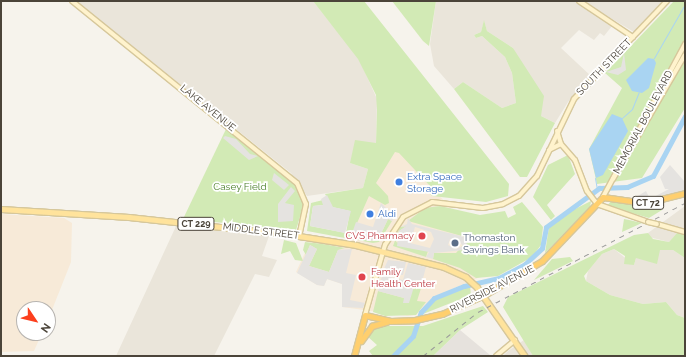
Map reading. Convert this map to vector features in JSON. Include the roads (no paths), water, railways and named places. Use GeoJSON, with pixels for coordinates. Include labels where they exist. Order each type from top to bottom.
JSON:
{"type":"FeatureCollection","features":[{"type":"Feature","properties":{"kind":"highway","name":"CT 72"},"geometry":{"type":"LineString","coordinates":[[603,197],[645,203],[685,193]]}},
{"type":"Feature","properties":{"kind":"highway","name":"RIVERSIDE AVENUE"},"geometry":{"type":"LineString","coordinates":[[365,315],[390,321],[431,317],[484,295],[534,268],[603,197]]}},
{"type":"Feature","properties":{"kind":"highway"},"geometry":{"type":"LineString","coordinates":[[355,353],[365,315]]}},
{"type":"Feature","properties":{"kind":"highway"},"geometry":{"type":"LineString","coordinates":[[355,353],[367,330],[390,321]]}},
{"type":"Feature","properties":{"kind":"main road","name":"LAKE AVENUE"},"geometry":{"type":"LineString","coordinates":[[72,1],[297,183],[306,204],[298,236]]}},
{"type":"Feature","properties":{"kind":"main road"},"geometry":{"type":"LineString","coordinates":[[579,1],[633,37]]}},
{"type":"Feature","properties":{"kind":"main road","name":"SOUTH STREET"},"geometry":{"type":"LineString","coordinates":[[365,315],[383,252],[396,224],[423,204],[438,201],[494,207],[519,196],[537,176],[574,99],[667,1]]}},
{"type":"Feature","properties":{"kind":"main road","name":"MEMORIAL BOULEVARD"},"geometry":{"type":"LineString","coordinates":[[613,180],[685,44]]}},
{"type":"Feature","properties":{"kind":"main road","name":"MEMORIAL BOULEVARD"},"geometry":{"type":"LineString","coordinates":[[603,197],[685,55]]}},
{"type":"Feature","properties":{"kind":"main road"},"geometry":{"type":"LineString","coordinates":[[558,130],[561,144],[575,160],[587,191],[597,204],[648,222],[685,232]]}},
{"type":"Feature","properties":{"kind":"main road"},"geometry":{"type":"LineString","coordinates":[[549,150],[561,144]]}},
{"type":"Feature","properties":{"kind":"main road","name":"MIDDLE STREET"},"geometry":{"type":"LineString","coordinates":[[1,209],[129,217],[298,236],[383,252],[444,267],[469,279],[484,295]]}},
{"type":"Feature","properties":{"kind":"main road","name":"CT 229"},"geometry":{"type":"LineString","coordinates":[[484,295],[525,356]]}},
{"type":"Feature","properties":{"kind":"main road"},"geometry":{"type":"LineString","coordinates":[[496,356],[515,340]]}},
{"type":"Feature","properties":{"kind":"water"},"geometry":{"type":"Polygon","coordinates":[[[648,58],[654,59],[656,63],[649,88],[642,93],[632,91],[626,80],[648,58]]]}},
{"type":"Feature","properties":{"kind":"water"},"geometry":{"type":"Polygon","coordinates":[[[612,114],[622,118],[628,131],[603,175],[596,178],[589,149],[612,114]]]}},
{"type":"Feature","properties":{"kind":"waterway"},"geometry":{"type":"LineString","coordinates":[[654,58],[685,4]]}},
{"type":"Feature","properties":{"kind":"waterway"},"geometry":{"type":"LineString","coordinates":[[622,118],[632,109],[639,92]]}},
{"type":"Feature","properties":{"kind":"waterway"},"geometry":{"type":"LineString","coordinates":[[393,356],[413,336],[421,312],[434,298],[464,286],[499,278],[525,264],[542,248],[546,227],[599,188],[627,187],[653,176],[685,116]]}},
{"type":"Feature","properties":{"kind":"waterway"},"geometry":{"type":"LineString","coordinates":[[595,178],[597,189]]}},
{"type":"Feature","properties":{"kind":"railway"},"geometry":{"type":"LineString","coordinates":[[423,356],[478,312],[685,203]]}},
{"type":"Feature","properties":{"kind":"place","name":"Extra Space Storage"},"geometry":{"type":"Point","coordinates":[399,182]}},
{"type":"Feature","properties":{"kind":"place","name":"Aldi"},"geometry":{"type":"Point","coordinates":[370,214]}},
{"type":"Feature","properties":{"kind":"place","name":"CVS Pharmacy"},"geometry":{"type":"Point","coordinates":[422,236]}},
{"type":"Feature","properties":{"kind":"place","name":"Thomaston Savings Bank"},"geometry":{"type":"Point","coordinates":[455,243]}},
{"type":"Feature","properties":{"kind":"place","name":"Family Health Center"},"geometry":{"type":"Point","coordinates":[362,277]}},
{"type":"Feature","properties":{"kind":"park label","name":"Casey Field"},"geometry":{"type":"Point","coordinates":[240,187]}}]}
